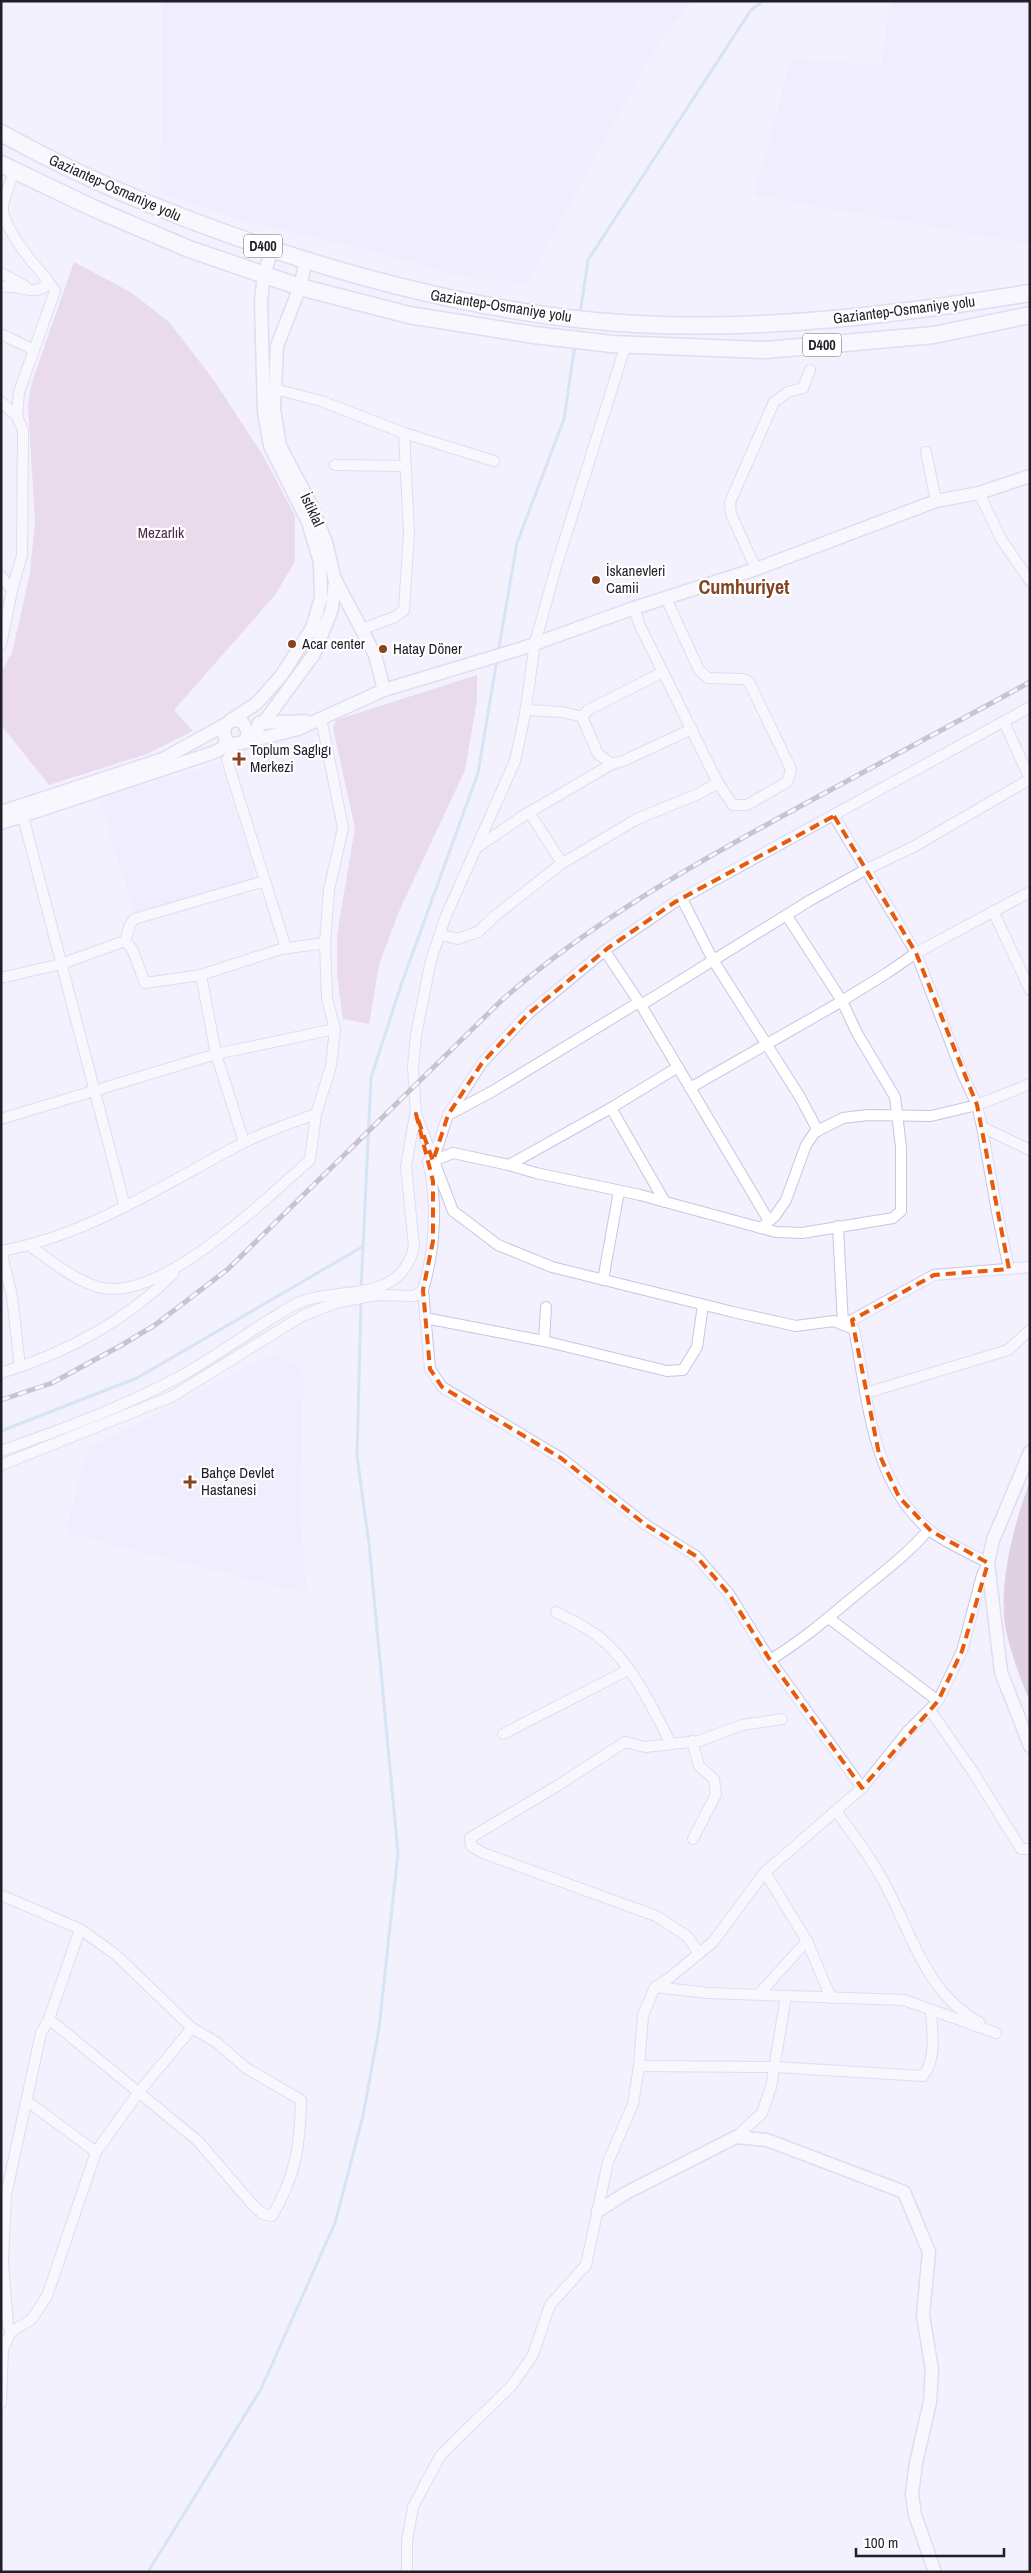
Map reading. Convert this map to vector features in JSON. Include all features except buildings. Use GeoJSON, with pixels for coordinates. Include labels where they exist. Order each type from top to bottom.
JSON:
{"type":"FeatureCollection","features":[{"type":"Feature","properties":{"kind":"highway","name":"Gaziantep-Osmaniye yolu"},"geometry":{"type":"LineString","coordinates":[[1,133],[97,181],[187,221],[306,260],[425,294],[539,314],[637,324],[766,324],[930,310],[1030,293]]}},
{"type":"Feature","properties":{"kind":"highway","name":"Gaziantep-Osmaniye yolu"},"geometry":{"type":"LineString","coordinates":[[8,167],[189,249],[300,287],[409,315],[534,335],[619,344],[766,350],[934,335],[1030,316]]}},
{"type":"Feature","properties":{"kind":"street"},"geometry":{"type":"LineString","coordinates":[[1,645],[12,590],[22,556],[23,431],[17,416],[19,392],[55,291],[14,238],[3,207],[8,167]]}},
{"type":"Feature","properties":{"kind":"street"},"geometry":{"type":"LineString","coordinates":[[1,823],[22,812],[163,759],[233,722],[257,703],[281,676],[312,628],[321,598],[320,562],[308,522],[270,446],[266,420],[262,371],[261,300],[264,275],[272,249]]}},
{"type":"Feature","properties":{"kind":"street","name":"İstiklal"},"geometry":{"type":"LineString","coordinates":[[238,743],[261,723],[283,698],[314,654],[332,609],[334,577],[326,542],[280,446],[274,409],[277,346],[300,287],[306,260]]}},
{"type":"Feature","properties":{"kind":"street"},"geometry":{"type":"LineString","coordinates":[[1,273],[36,292]]}},
{"type":"Feature","properties":{"kind":"street"},"geometry":{"type":"LineString","coordinates":[[1,287],[8,286],[36,292],[45,288],[46,278]]}},
{"type":"Feature","properties":{"kind":"street"},"geometry":{"type":"LineString","coordinates":[[1,334],[34,350]]}},
{"type":"Feature","properties":{"kind":"street"},"geometry":{"type":"LineString","coordinates":[[619,344],[557,564],[529,646],[526,710],[515,761],[440,934],[432,960],[416,1035],[413,1067],[416,1114],[432,1181],[433,1241],[423,1290],[430,1369],[442,1387],[561,1458],[646,1525],[696,1556],[729,1594],[770,1660],[862,1788]]}},
{"type":"Feature","properties":{"kind":"street"},"geometry":{"type":"LineString","coordinates":[[756,569],[731,514],[730,502],[774,402],[788,392],[803,388],[810,370]]}},
{"type":"Feature","properties":{"kind":"street"},"geometry":{"type":"LineString","coordinates":[[275,389],[321,402],[404,433],[494,461]]}},
{"type":"Feature","properties":{"kind":"street"},"geometry":{"type":"LineString","coordinates":[[1,402],[17,416]]}},
{"type":"Feature","properties":{"kind":"street"},"geometry":{"type":"LineString","coordinates":[[362,630],[395,617],[404,610],[409,533],[404,433]]}},
{"type":"Feature","properties":{"kind":"street"},"geometry":{"type":"LineString","coordinates":[[926,452],[936,501]]}},
{"type":"Feature","properties":{"kind":"street"},"geometry":{"type":"LineString","coordinates":[[335,465],[406,466]]}},
{"type":"Feature","properties":{"kind":"street"},"geometry":{"type":"LineString","coordinates":[[1,812],[22,812],[215,752],[238,743],[298,729],[384,690],[529,646],[634,608],[756,569],[936,501],[979,493],[1030,476]]}},
{"type":"Feature","properties":{"kind":"street"},"geometry":{"type":"LineString","coordinates":[[979,493],[1001,539],[1030,581]]}},
{"type":"Feature","properties":{"kind":"street"},"geometry":{"type":"LineString","coordinates":[[1,576],[12,590]]}},
{"type":"Feature","properties":{"kind":"street"},"geometry":{"type":"LineString","coordinates":[[334,577],[375,656],[384,690]]}},
{"type":"Feature","properties":{"kind":"street"},"geometry":{"type":"LineString","coordinates":[[634,608],[640,626],[728,801],[732,805],[740,806],[779,789],[787,782],[791,771],[749,682],[743,679],[708,678],[699,670],[666,598]]}},
{"type":"Feature","properties":{"kind":"street"},"geometry":{"type":"LineString","coordinates":[[582,716],[588,710],[663,672]]}},
{"type":"Feature","properties":{"kind":"street"},"geometry":{"type":"LineString","coordinates":[[433,1161],[448,1115],[482,1063],[528,1014],[605,951],[682,898],[1030,707]]}},
{"type":"Feature","properties":{"kind":"street"},"geometry":{"type":"LineString","coordinates":[[526,710],[562,712],[582,716]]}},
{"type":"Feature","properties":{"kind":"street"},"geometry":{"type":"LineString","coordinates":[[582,716],[598,754],[612,764]]}},
{"type":"Feature","properties":{"kind":"street"},"geometry":{"type":"LineString","coordinates":[[233,722],[295,722],[321,718]]}},
{"type":"Feature","properties":{"kind":"street"},"geometry":{"type":"LineString","coordinates":[[30,1246],[64,1271],[99,1287],[130,1288],[154,1280],[210,1245],[310,1160],[316,1114],[331,1066],[335,1029],[326,999],[325,943],[329,890],[343,828],[321,718]]}},
{"type":"Feature","properties":{"kind":"street"},"geometry":{"type":"LineString","coordinates":[[233,722],[248,728],[227,760],[286,948]]}},
{"type":"Feature","properties":{"kind":"street"},"geometry":{"type":"LineString","coordinates":[[233,722],[223,735],[238,743]]}},
{"type":"Feature","properties":{"kind":"street"},"geometry":{"type":"LineString","coordinates":[[448,1115],[501,1086],[865,870],[915,846],[1030,779],[1004,722]]}},
{"type":"Feature","properties":{"kind":"street"},"geometry":{"type":"LineString","coordinates":[[476,848],[529,812],[612,764],[623,761],[692,729]]}},
{"type":"Feature","properties":{"kind":"street"},"geometry":{"type":"LineString","coordinates":[[440,934],[457,939],[478,932],[496,914],[562,863],[637,819],[698,794],[718,783]]}},
{"type":"Feature","properties":{"kind":"street"},"geometry":{"type":"LineString","coordinates":[[22,812],[125,1208]]}},
{"type":"Feature","properties":{"kind":"street"},"geometry":{"type":"LineString","coordinates":[[529,812],[562,863]]}},
{"type":"Feature","properties":{"kind":"street"},"geometry":{"type":"LineString","coordinates":[[834,816],[916,953],[962,1075],[977,1105],[996,1212],[1009,1269]]}},
{"type":"Feature","properties":{"kind":"street"},"geometry":{"type":"LineString","coordinates":[[125,941],[134,919],[265,881]]}},
{"type":"Feature","properties":{"kind":"street"},"geometry":{"type":"LineString","coordinates":[[690,1088],[842,1001],[916,953],[1030,892]]}},
{"type":"Feature","properties":{"kind":"street"},"geometry":{"type":"LineString","coordinates":[[682,898],[713,960],[800,1097],[818,1131]]}},
{"type":"Feature","properties":{"kind":"street"},"geometry":{"type":"LineString","coordinates":[[993,911],[1030,989]]}},
{"type":"Feature","properties":{"kind":"street"},"geometry":{"type":"LineString","coordinates":[[433,1161],[453,1153],[508,1164],[665,1202],[776,1232],[802,1233],[892,1218],[901,1211],[901,1147],[899,1115],[895,1097],[857,1033],[842,1001],[787,916]]}},
{"type":"Feature","properties":{"kind":"street"},"geometry":{"type":"LineString","coordinates":[[125,941],[132,949],[145,983],[201,975],[286,948],[325,943]]}},
{"type":"Feature","properties":{"kind":"street"},"geometry":{"type":"LineString","coordinates":[[1,978],[61,964],[125,941]]}},
{"type":"Feature","properties":{"kind":"street"},"geometry":{"type":"LineString","coordinates":[[605,951],[678,1066],[769,1221]]}},
{"type":"Feature","properties":{"kind":"street"},"geometry":{"type":"LineString","coordinates":[[201,975],[216,1054],[244,1142]]}},
{"type":"Feature","properties":{"kind":"street"},"geometry":{"type":"LineString","coordinates":[[1,1119],[216,1054],[335,1029]]}},
{"type":"Feature","properties":{"kind":"street"},"geometry":{"type":"LineString","coordinates":[[508,1164],[611,1108],[678,1066]]}},
{"type":"Feature","properties":{"kind":"street"},"geometry":{"type":"LineString","coordinates":[[760,1228],[769,1221],[786,1200],[806,1144],[818,1131],[843,1118],[868,1115],[931,1116],[977,1105],[1030,1084]]}},
{"type":"Feature","properties":{"kind":"street"},"geometry":{"type":"LineString","coordinates":[[611,1108],[665,1202]]}},
{"type":"Feature","properties":{"kind":"street"},"geometry":{"type":"LineString","coordinates":[[20,1367],[12,1296],[1,1251],[30,1246],[125,1208],[244,1142],[316,1114]]}},
{"type":"Feature","properties":{"kind":"street"},"geometry":{"type":"LineString","coordinates":[[416,1114],[453,1211],[498,1245],[552,1267],[703,1305],[796,1326],[834,1321],[854,1329],[879,1454],[899,1497],[929,1529],[988,1563]]}},
{"type":"Feature","properties":{"kind":"street"},"geometry":{"type":"LineString","coordinates":[[376,1292],[392,1282],[405,1270],[411,1260],[414,1247],[406,1166],[416,1114]]}},
{"type":"Feature","properties":{"kind":"street"},"geometry":{"type":"LineString","coordinates":[[982,1127],[1030,1150]]}},
{"type":"Feature","properties":{"kind":"street"},"geometry":{"type":"LineString","coordinates":[[603,1280],[618,1191]]}},
{"type":"Feature","properties":{"kind":"street"},"geometry":{"type":"LineString","coordinates":[[838,1226],[844,1325]]}},
{"type":"Feature","properties":{"kind":"street"},"geometry":{"type":"LineString","coordinates":[[1,1373],[20,1367],[92,1336],[131,1311],[187,1260]]}},
{"type":"Feature","properties":{"kind":"street"},"geometry":{"type":"LineString","coordinates":[[844,1325],[934,1275],[1030,1267]]}},
{"type":"Feature","properties":{"kind":"street"},"geometry":{"type":"LineString","coordinates":[[1,1451],[134,1398],[180,1377],[297,1303],[376,1292],[415,1296],[423,1290]]}},
{"type":"Feature","properties":{"kind":"street"},"geometry":{"type":"LineString","coordinates":[[1,1465],[173,1396],[302,1316],[337,1298]]}},
{"type":"Feature","properties":{"kind":"street"},"geometry":{"type":"LineString","coordinates":[[425,1318],[544,1342],[666,1371],[683,1370],[697,1347],[703,1305]]}},
{"type":"Feature","properties":{"kind":"street"},"geometry":{"type":"LineString","coordinates":[[544,1342],[546,1307]]}},
{"type":"Feature","properties":{"kind":"street"},"geometry":{"type":"LineString","coordinates":[[866,1393],[1008,1350],[1030,1330]]}},
{"type":"Feature","properties":{"kind":"street"},"geometry":{"type":"LineString","coordinates":[[407,2572],[408,2541],[414,2507],[440,2456],[512,2384],[533,2355],[550,2304],[586,2265],[608,2162],[633,2104],[640,2066],[643,2014],[655,1987],[699,1953],[718,1935],[765,1872],[862,1788],[908,1731],[938,1701],[962,1651],[993,1540],[1030,1452]]}},
{"type":"Feature","properties":{"kind":"street"},"geometry":{"type":"LineString","coordinates":[[770,1660],[795,1645],[830,1619],[912,1550],[929,1529]]}},
{"type":"Feature","properties":{"kind":"street"},"geometry":{"type":"LineString","coordinates":[[988,1563],[1001,1672],[1030,1746]]}},
{"type":"Feature","properties":{"kind":"street"},"geometry":{"type":"LineString","coordinates":[[556,1612],[591,1631],[606,1644],[628,1670],[651,1704],[671,1744]]}},
{"type":"Feature","properties":{"kind":"street"},"geometry":{"type":"LineString","coordinates":[[830,1619],[938,1701]]}},
{"type":"Feature","properties":{"kind":"street"},"geometry":{"type":"LineString","coordinates":[[503,1734],[628,1670]]}},
{"type":"Feature","properties":{"kind":"street"},"geometry":{"type":"LineString","coordinates":[[930,1710],[973,1772],[1021,1849],[1030,1849]]}},
{"type":"Feature","properties":{"kind":"street"},"geometry":{"type":"LineString","coordinates":[[699,1953],[687,1936],[656,1916],[490,1856],[476,1850],[470,1842],[470,1838],[557,1786],[625,1742],[645,1747],[699,1741],[742,1725],[782,1719]]}},
{"type":"Feature","properties":{"kind":"street"},"geometry":{"type":"LineString","coordinates":[[692,1741],[699,1766],[714,1779],[716,1794],[693,1839]]}},
{"type":"Feature","properties":{"kind":"street"},"geometry":{"type":"LineString","coordinates":[[655,1987],[708,1993],[904,2000],[996,2032],[963,2013],[942,1992],[921,1960],[889,1891],[864,1849],[836,1811]]}},
{"type":"Feature","properties":{"kind":"street"},"geometry":{"type":"LineString","coordinates":[[765,1872],[807,1941],[831,1998]]}},
{"type":"Feature","properties":{"kind":"street"},"geometry":{"type":"LineString","coordinates":[[1,1894],[80,1929],[115,1954],[192,2028],[216,2042],[246,2068],[301,2100],[301,2139],[285,2191],[272,2216],[263,2214],[252,2204],[198,2141],[49,2019]]}},
{"type":"Feature","properties":{"kind":"street"},"geometry":{"type":"LineString","coordinates":[[11,2332],[8,2326],[2,2262],[4,2195],[28,2101],[41,2033],[49,2019],[80,1929]]}},
{"type":"Feature","properties":{"kind":"street"},"geometry":{"type":"LineString","coordinates":[[759,1994],[807,1941]]}},
{"type":"Feature","properties":{"kind":"street"},"geometry":{"type":"LineString","coordinates":[[598,2211],[626,2193],[736,2137],[762,2113],[771,2087],[786,1996]]}},
{"type":"Feature","properties":{"kind":"street"},"geometry":{"type":"LineString","coordinates":[[640,2066],[774,2067],[923,2076],[929,2068],[932,2047],[931,2010]]}},
{"type":"Feature","properties":{"kind":"street"},"geometry":{"type":"LineString","coordinates":[[1,2403],[2,2349],[11,2332],[32,2319],[47,2296],[96,2152],[138,2093],[192,2028]]}},
{"type":"Feature","properties":{"kind":"street"},"geometry":{"type":"LineString","coordinates":[[28,2101],[96,2152]]}},
{"type":"Feature","properties":{"kind":"street"},"geometry":{"type":"LineString","coordinates":[[736,2137],[767,2140],[904,2192],[929,2252],[923,2315],[932,2370],[930,2402],[916,2463],[912,2494],[915,2515],[934,2572]]}},
{"type":"Feature","properties":{"kind":"highlighted area"},"geometry":{"type":"Polygon","coordinates":[[[834,816],[916,953],[977,1105],[1009,1269],[934,1275],[852,1320],[879,1454],[899,1497],[931,1531],[988,1563],[962,1651],[938,1701],[862,1788],[770,1660],[729,1594],[696,1556],[646,1525],[561,1458],[442,1387],[430,1369],[423,1290],[433,1241],[433,1181],[416,1114],[433,1161],[448,1115],[482,1063],[528,1014],[608,948],[675,902],[834,816]]]}},
{"type":"Feature","properties":{"kind":"shaded area"},"geometry":{"type":"Polygon","coordinates":[[[163,1],[692,1],[654,49],[527,282],[469,278],[360,248],[237,219],[161,192],[163,1]]]}},
{"type":"Feature","properties":{"kind":"shaded area"},"geometry":{"type":"Polygon","coordinates":[[[891,1],[1030,1],[1030,244],[755,195],[791,59],[881,65],[891,1]]]}},
{"type":"Feature","properties":{"kind":"shaded area"},"geometry":{"type":"Polygon","coordinates":[[[219,763],[255,874],[250,881],[136,915],[99,799],[219,763]]]}},
{"type":"Feature","properties":{"kind":"shaded area","name":"Bahçe Devlet Hastanesi"},"geometry":{"type":"Polygon","coordinates":[[[275,1353],[303,1371],[300,1516],[307,1594],[72,1534],[67,1527],[89,1448],[275,1353]]]}},
{"type":"Feature","properties":{"kind":"shaded area"},"geometry":{"type":"Polygon","coordinates":[[[1030,1481],[1030,1701],[1007,1636],[1004,1600],[1010,1547],[1030,1481]]]}},
{"type":"Feature","properties":{"kind":"green space","name":"Mezarlık"},"geometry":{"type":"Polygon","coordinates":[[[74,262],[132,293],[169,322],[213,379],[264,457],[295,516],[295,561],[275,595],[174,710],[193,731],[147,754],[49,785],[1,725],[1,672],[12,653],[30,573],[35,522],[28,405],[32,382],[74,262]]]}},
{"type":"Feature","properties":{"kind":"green space"},"geometry":{"type":"Polygon","coordinates":[[[477,675],[477,701],[465,770],[400,909],[379,965],[369,1024],[343,1019],[337,976],[337,935],[355,828],[333,728],[336,720],[477,675]]]}},
{"type":"Feature","properties":{"kind":"waterway"},"geometry":{"type":"LineString","coordinates":[[580,314],[588,260],[751,10],[763,1]]}},
{"type":"Feature","properties":{"kind":"waterway"},"geometry":{"type":"LineString","coordinates":[[498,653],[517,543],[564,419],[575,345]]}},
{"type":"Feature","properties":{"kind":"waterway"},"geometry":{"type":"LineString","coordinates":[[361,1290],[371,1078],[400,988],[478,773],[497,659]]}},
{"type":"Feature","properties":{"kind":"waterway"},"geometry":{"type":"LineString","coordinates":[[1,1431],[137,1378],[362,1247]]}},
{"type":"Feature","properties":{"kind":"waterway"},"geometry":{"type":"LineString","coordinates":[[148,2572],[261,2389],[335,2223],[363,2116],[379,2028],[398,1853],[369,1544],[357,1456],[361,1301]]}},
{"type":"Feature","properties":{"kind":"railway"},"geometry":{"type":"LineString","coordinates":[[1,1400],[52,1383],[120,1346],[155,1325],[228,1269],[503,999],[575,942],[651,891],[730,845],[1030,682]]}},
{"type":"Feature","properties":{"kind":"place","name":"İskanevleri Camii"},"geometry":{"type":"Point","coordinates":[596,580]}},
{"type":"Feature","properties":{"kind":"place","name":"Acar center"},"geometry":{"type":"Point","coordinates":[292,644]}},
{"type":"Feature","properties":{"kind":"place","name":"Hatay Döner"},"geometry":{"type":"Point","coordinates":[383,649]}},
{"type":"Feature","properties":{"kind":"place","name":"Toplum Saglıgı Merkezi"},"geometry":{"type":"Point","coordinates":[239,759]}},
{"type":"Feature","properties":{"kind":"place","name":"Bahçe Devlet Hastanesi"},"geometry":{"type":"Point","coordinates":[190,1482]}},
{"type":"Feature","properties":{"kind":"district","name":"Cumhuriyet"},"geometry":{"type":"Point","coordinates":[744,587]}}]}
